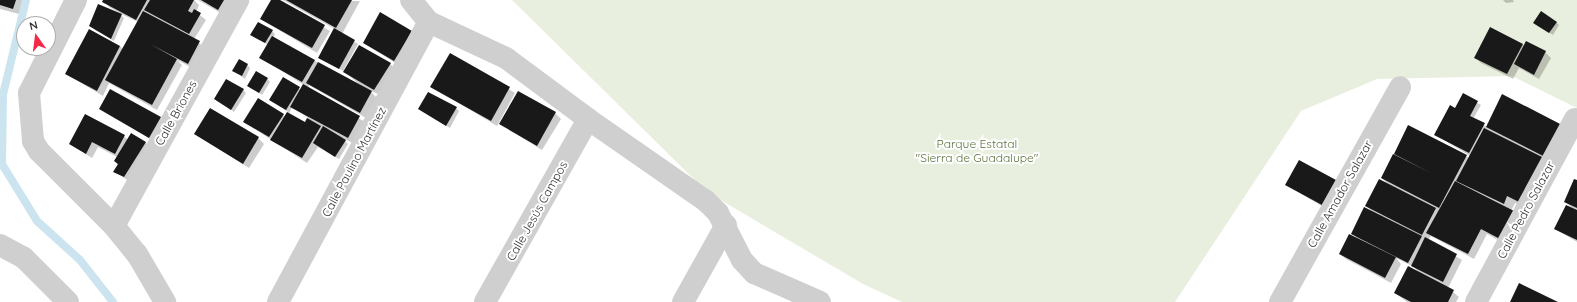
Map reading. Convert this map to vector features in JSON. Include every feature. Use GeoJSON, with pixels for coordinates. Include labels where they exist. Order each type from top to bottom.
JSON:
{"type":"FeatureCollection","features":[{"type":"Feature","properties":{"kind":"street"},"geometry":{"type":"LineString","coordinates":[[76,0],[29,93],[31,132],[39,151],[114,226],[137,254],[165,302]]}},
{"type":"Feature","properties":{"kind":"street","name":"Calle Briones"},"geometry":{"type":"LineString","coordinates":[[114,226],[238,0]]}},
{"type":"Feature","properties":{"kind":"street"},"geometry":{"type":"LineString","coordinates":[[411,0],[430,22],[506,58],[588,119],[706,201],[726,225],[742,260],[754,273],[820,302]]}},
{"type":"Feature","properties":{"kind":"street","name":"Calle Paulino Martínez"},"geometry":{"type":"LineString","coordinates":[[278,302],[430,22]]}},
{"type":"Feature","properties":{"kind":"street","name":"Calle Amador Salazar"},"geometry":{"type":"LineString","coordinates":[[1280,302],[1400,86]]}},
{"type":"Feature","properties":{"kind":"street","name":"Calle Jesús Campos"},"geometry":{"type":"LineString","coordinates":[[485,302],[588,119]]}},
{"type":"Feature","properties":{"kind":"street","name":"Calle Pedro Salazar"},"geometry":{"type":"LineString","coordinates":[[1476,302],[1575,119]]}},
{"type":"Feature","properties":{"kind":"street"},"geometry":{"type":"LineString","coordinates":[[683,302],[726,225]]}},
{"type":"Feature","properties":{"kind":"street"},"geometry":{"type":"LineString","coordinates":[[0,246],[24,258],[68,302]]}},
{"type":"Feature","properties":{"kind":"green space","name":"Parque Estatal \"Sierra de Guadalupe\""},"geometry":{"type":"Polygon","coordinates":[[[512,0],[1577,0],[1577,108],[1512,76],[1377,79],[1301,111],[1175,302],[902,302],[863,284],[707,192],[512,0]]]}},
{"type":"Feature","properties":{"kind":"building"},"geometry":{"type":"Polygon","coordinates":[[[0,0],[16,0],[13,9],[0,5],[0,0]]]}},
{"type":"Feature","properties":{"kind":"building"},"geometry":{"type":"Polygon","coordinates":[[[103,0],[147,0],[136,20],[102,2],[103,0]]]}},
{"type":"Feature","properties":{"kind":"building"},"geometry":{"type":"Polygon","coordinates":[[[150,0],[194,0],[188,11],[192,13],[194,9],[201,13],[189,34],[144,10],[150,0]]]}},
{"type":"Feature","properties":{"kind":"building"},"geometry":{"type":"Polygon","coordinates":[[[201,0],[224,0],[218,10],[201,0]]]}},
{"type":"Feature","properties":{"kind":"building"},"geometry":{"type":"Polygon","coordinates":[[[271,0],[280,0],[325,25],[312,48],[260,19],[271,0]]]}},
{"type":"Feature","properties":{"kind":"building"},"geometry":{"type":"Polygon","coordinates":[[[286,0],[352,0],[336,28],[286,0]]]}},
{"type":"Feature","properties":{"kind":"building"},"geometry":{"type":"Polygon","coordinates":[[[98,4],[122,14],[111,39],[89,26],[98,4]]]}},
{"type":"Feature","properties":{"kind":"building"},"geometry":{"type":"Polygon","coordinates":[[[143,11],[200,41],[188,64],[150,44],[177,59],[152,105],[105,80],[143,11]]]}},
{"type":"Feature","properties":{"kind":"building"},"geometry":{"type":"Polygon","coordinates":[[[1541,11],[1557,22],[1549,33],[1533,23],[1541,11]]]}},
{"type":"Feature","properties":{"kind":"building"},"geometry":{"type":"Polygon","coordinates":[[[380,12],[412,31],[394,61],[363,43],[380,12]]]}},
{"type":"Feature","properties":{"kind":"building"},"geometry":{"type":"Polygon","coordinates":[[[258,22],[273,30],[265,43],[250,35],[258,22]]]}},
{"type":"Feature","properties":{"kind":"building"},"geometry":{"type":"Polygon","coordinates":[[[1490,27],[1523,44],[1507,74],[1474,58],[1490,27]]]}},
{"type":"Feature","properties":{"kind":"building"},"geometry":{"type":"Polygon","coordinates":[[[334,28],[355,40],[339,69],[318,58],[334,28]]]}},
{"type":"Feature","properties":{"kind":"building"},"geometry":{"type":"Polygon","coordinates":[[[89,29],[120,46],[97,91],[65,74],[89,29]]]}},
{"type":"Feature","properties":{"kind":"building"},"geometry":{"type":"Polygon","coordinates":[[[272,36],[315,60],[302,82],[259,58],[272,36]]]}},
{"type":"Feature","properties":{"kind":"building"},"geometry":{"type":"Polygon","coordinates":[[[1526,41],[1546,51],[1534,75],[1514,64],[1526,41]]]}},
{"type":"Feature","properties":{"kind":"building"},"geometry":{"type":"Polygon","coordinates":[[[359,45],[391,63],[374,90],[343,72],[359,45]]]}},
{"type":"Feature","properties":{"kind":"building"},"geometry":{"type":"Polygon","coordinates":[[[450,53],[510,87],[491,121],[430,87],[450,53]]]}},
{"type":"Feature","properties":{"kind":"building"},"geometry":{"type":"Polygon","coordinates":[[[239,59],[248,64],[242,76],[232,71],[239,59]]]}},
{"type":"Feature","properties":{"kind":"building"},"geometry":{"type":"Polygon","coordinates":[[[318,62],[372,91],[360,113],[306,83],[318,62]]]}},
{"type":"Feature","properties":{"kind":"building"},"geometry":{"type":"Polygon","coordinates":[[[256,71],[268,78],[259,93],[247,86],[256,71]]]}},
{"type":"Feature","properties":{"kind":"building"},"geometry":{"type":"Polygon","coordinates":[[[283,77],[300,87],[286,110],[269,100],[283,77]]]}},
{"type":"Feature","properties":{"kind":"building"},"geometry":{"type":"Polygon","coordinates":[[[226,79],[244,89],[231,110],[214,99],[226,79]]]}},
{"type":"Feature","properties":{"kind":"building"},"geometry":{"type":"Polygon","coordinates":[[[303,84],[360,116],[348,138],[290,107],[303,84]]]}},
{"type":"Feature","properties":{"kind":"building"},"geometry":{"type":"Polygon","coordinates":[[[110,89],[161,117],[149,138],[99,109],[110,89]]]}},
{"type":"Feature","properties":{"kind":"building"},"geometry":{"type":"Polygon","coordinates":[[[518,91],[556,112],[537,146],[499,124],[518,91]]]}},
{"type":"Feature","properties":{"kind":"building"},"geometry":{"type":"Polygon","coordinates":[[[428,92],[457,107],[446,126],[418,109],[428,92]]]}},
{"type":"Feature","properties":{"kind":"building"},"geometry":{"type":"Polygon","coordinates":[[[1463,93],[1478,101],[1470,116],[1485,123],[1469,153],[1434,135],[1450,105],[1455,108],[1463,93]]]}},
{"type":"Feature","properties":{"kind":"building"},"geometry":{"type":"Polygon","coordinates":[[[1502,94],[1564,126],[1547,158],[1486,127],[1502,94]]]}},
{"type":"Feature","properties":{"kind":"building"},"geometry":{"type":"Polygon","coordinates":[[[258,98],[284,114],[269,137],[243,122],[258,98]]]}},
{"type":"Feature","properties":{"kind":"building"},"geometry":{"type":"Polygon","coordinates":[[[210,108],[259,137],[243,164],[194,134],[210,108]]]}},
{"type":"Feature","properties":{"kind":"building"},"geometry":{"type":"Polygon","coordinates":[[[287,112],[305,122],[307,118],[321,126],[302,158],[270,140],[287,112]]]}},
{"type":"Feature","properties":{"kind":"building"},"geometry":{"type":"Polygon","coordinates":[[[85,114],[125,135],[115,154],[92,142],[86,154],[69,144],[85,114]]]}},
{"type":"Feature","properties":{"kind":"building"},"geometry":{"type":"Polygon","coordinates":[[[1408,125],[1467,155],[1439,208],[1381,178],[1393,154],[1431,173],[1394,154],[1408,125]]]}},
{"type":"Feature","properties":{"kind":"building"},"geometry":{"type":"Polygon","coordinates":[[[323,126],[346,140],[335,157],[313,143],[323,126]]]}},
{"type":"Feature","properties":{"kind":"building"},"geometry":{"type":"Polygon","coordinates":[[[1484,128],[1544,158],[1521,203],[1507,196],[1504,204],[1456,181],[1484,128]]]}},
{"type":"Feature","properties":{"kind":"building"},"geometry":{"type":"Polygon","coordinates":[[[131,133],[146,142],[124,177],[113,172],[118,164],[114,161],[131,133]]]}},
{"type":"Feature","properties":{"kind":"building"},"geometry":{"type":"Polygon","coordinates":[[[1299,160],[1336,180],[1322,205],[1285,185],[1299,160]]]}},
{"type":"Feature","properties":{"kind":"building"},"geometry":{"type":"Polygon","coordinates":[[[1379,179],[1436,208],[1422,235],[1365,206],[1379,179]]]}},
{"type":"Feature","properties":{"kind":"building"},"geometry":{"type":"Polygon","coordinates":[[[1574,179],[1577,180],[1577,208],[1564,202],[1574,179]]]}},
{"type":"Feature","properties":{"kind":"building"},"geometry":{"type":"Polygon","coordinates":[[[1455,181],[1514,211],[1500,239],[1481,229],[1468,254],[1426,233],[1455,181]]]}},
{"type":"Feature","properties":{"kind":"building"},"geometry":{"type":"Polygon","coordinates":[[[1566,205],[1577,210],[1577,240],[1554,229],[1566,205]]]}},
{"type":"Feature","properties":{"kind":"building"},"geometry":{"type":"Polygon","coordinates":[[[1364,207],[1422,236],[1408,263],[1351,234],[1364,207]]]}},
{"type":"Feature","properties":{"kind":"building"},"geometry":{"type":"Polygon","coordinates":[[[1349,234],[1396,257],[1385,278],[1339,254],[1349,234]]]}},
{"type":"Feature","properties":{"kind":"building"},"geometry":{"type":"Polygon","coordinates":[[[1425,237],[1457,254],[1443,282],[1411,266],[1425,237]]]}},
{"type":"Feature","properties":{"kind":"building"},"geometry":{"type":"Polygon","coordinates":[[[1408,266],[1454,290],[1448,302],[1411,302],[1394,293],[1408,266]]]}},
{"type":"Feature","properties":{"kind":"building"},"geometry":{"type":"Polygon","coordinates":[[[1519,283],[1558,302],[1510,302],[1519,283]]]}},
{"type":"Feature","properties":{"kind":"waterway"},"geometry":{"type":"LineString","coordinates":[[26,0],[3,94],[2,164],[37,221],[80,260],[113,302]]}}]}
